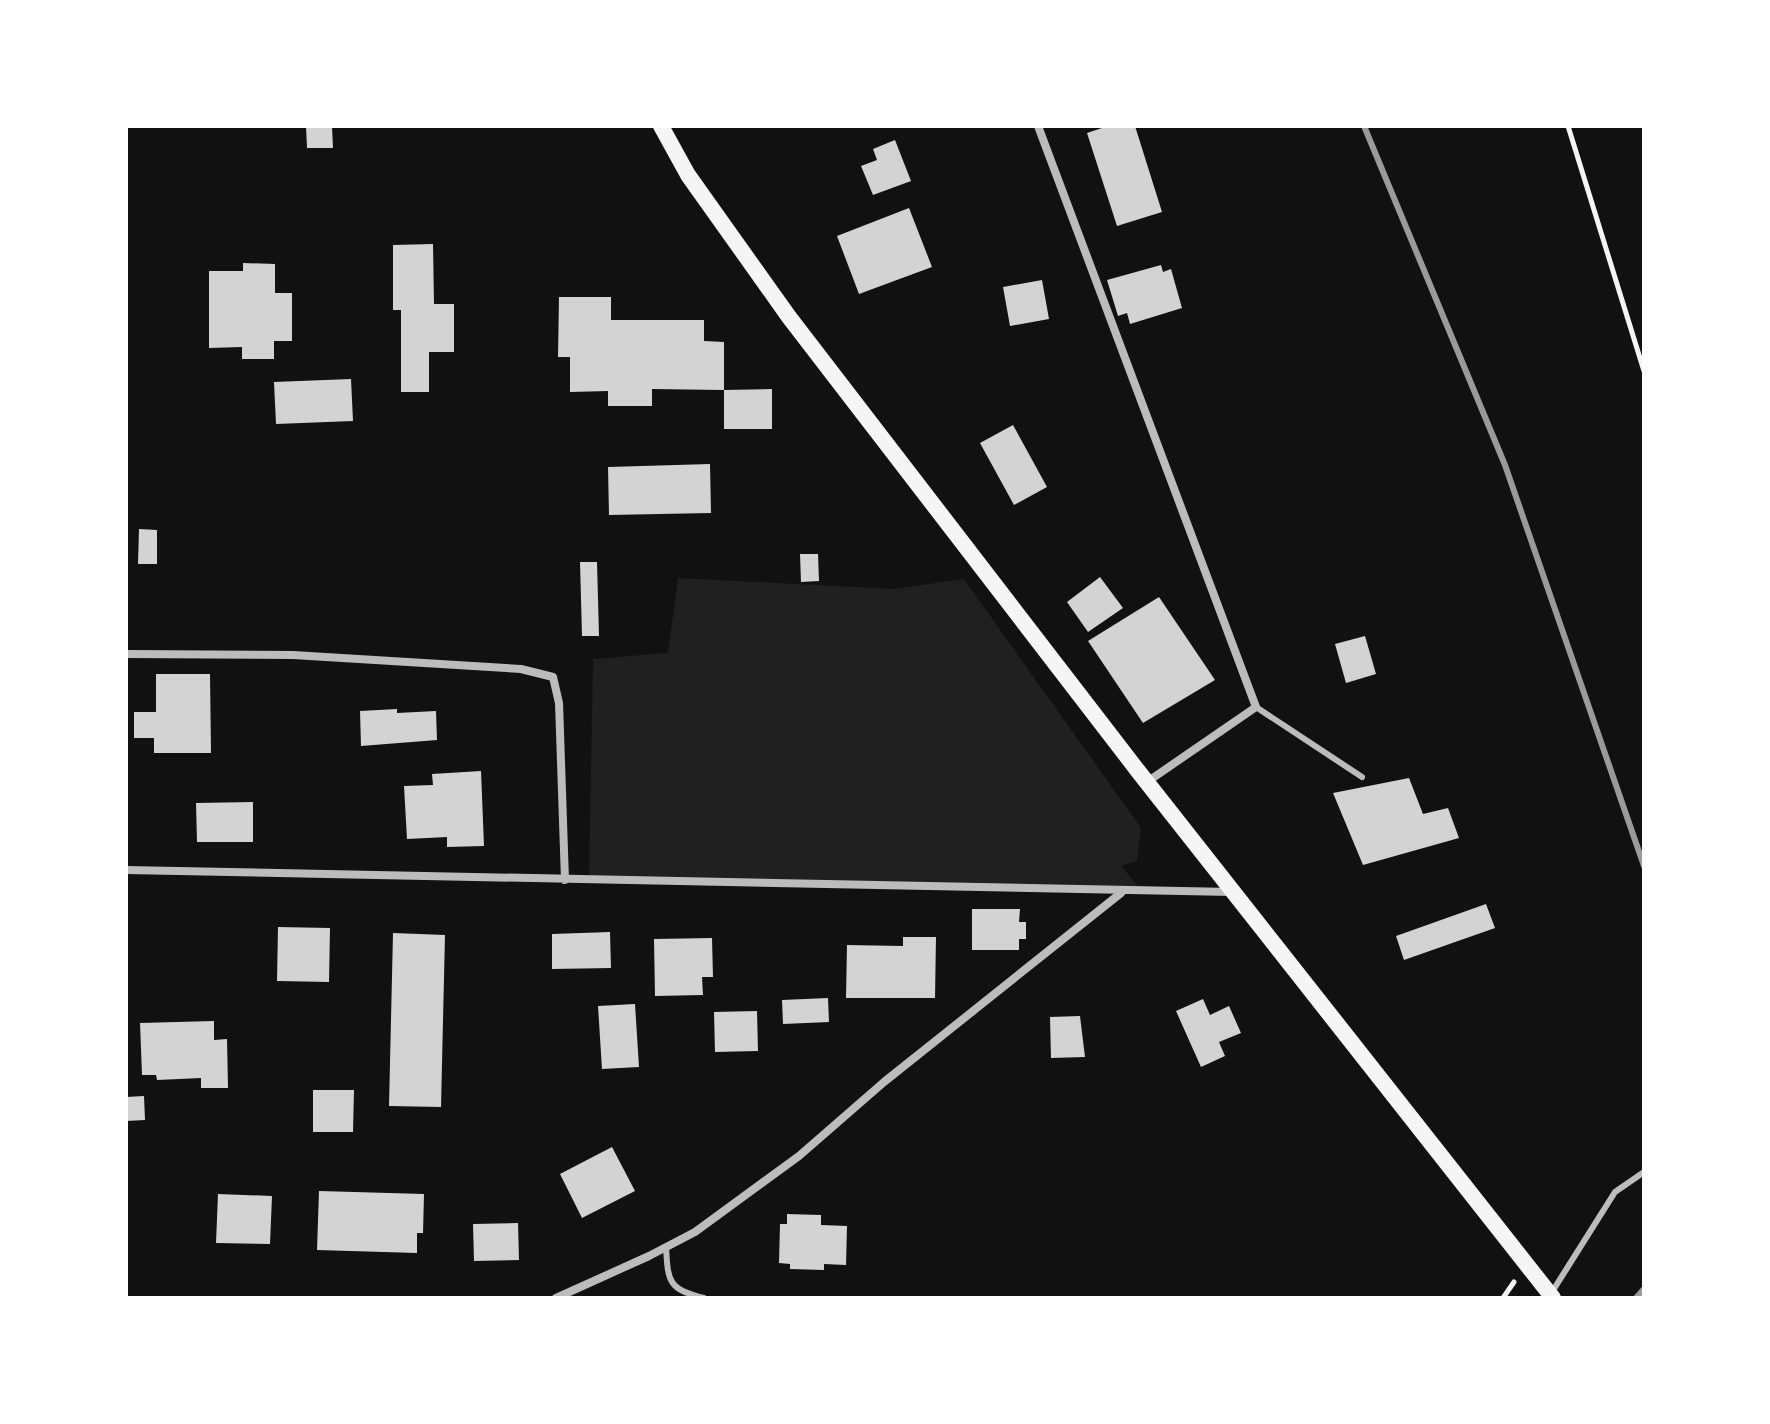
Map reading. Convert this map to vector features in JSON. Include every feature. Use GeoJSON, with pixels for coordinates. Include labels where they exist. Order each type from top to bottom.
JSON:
{"type":"FeatureCollection","features":[{"type":"Feature","properties":{"kind":"main road"},"geometry":{"type":"LineString","coordinates":[[661,126],[688,175],[789,317],[1233,893],[1551,1296]]}},
{"type":"Feature","properties":{"kind":"street"},"geometry":{"type":"LineString","coordinates":[[1038,126],[1256,707],[1147,782]]}},
{"type":"Feature","properties":{"kind":"street"},"geometry":{"type":"LineString","coordinates":[[126,654],[308,656],[521,669],[553,677],[559,703],[565,880]]}},
{"type":"Feature","properties":{"kind":"street"},"geometry":{"type":"LineString","coordinates":[[126,870],[1233,893]]}},
{"type":"Feature","properties":{"kind":"street"},"geometry":{"type":"LineString","coordinates":[[556,1298],[695,1232],[799,1156],[884,1082],[1122,892]]}},
{"type":"Feature","properties":{"kind":"lane"},"geometry":{"type":"LineString","coordinates":[[1256,707],[1362,777]]}},
{"type":"Feature","properties":{"kind":"lane"},"geometry":{"type":"LineString","coordinates":[[1551,1296],[1615,1192],[1644,1172]]}},
{"type":"Feature","properties":{"kind":"lane"},"geometry":{"type":"LineString","coordinates":[[666,1247],[670,1281],[676,1289],[704,1298]]}},
{"type":"Feature","properties":{"kind":"path"},"geometry":{"type":"LineString","coordinates":[[1568,126],[1644,371]]}},
{"type":"Feature","properties":{"kind":"shaded area"},"geometry":{"type":"Polygon","coordinates":[[[678,578],[894,589],[964,579],[1141,828],[1137,861],[1121,866],[1143,892],[589,880],[593,659],[668,653],[678,578]]]}},
{"type":"Feature","properties":{"kind":"building"},"geometry":{"type":"Polygon","coordinates":[[[306,126],[332,126],[333,148],[307,148],[306,126]]]}},
{"type":"Feature","properties":{"kind":"building"},"geometry":{"type":"Polygon","coordinates":[[[1108,126],[1135,126],[1162,212],[1117,226],[1087,133],[1108,126]]]}},
{"type":"Feature","properties":{"kind":"building"},"geometry":{"type":"Polygon","coordinates":[[[895,140],[911,181],[873,195],[861,166],[877,160],[873,149],[895,140]]]}},
{"type":"Feature","properties":{"kind":"building"},"geometry":{"type":"Polygon","coordinates":[[[909,208],[932,267],[859,294],[837,236],[909,208]]]}},
{"type":"Feature","properties":{"kind":"building"},"geometry":{"type":"Polygon","coordinates":[[[433,244],[434,304],[454,304],[454,352],[429,352],[429,392],[401,392],[401,310],[393,310],[393,245],[433,244]]]}},
{"type":"Feature","properties":{"kind":"building"},"geometry":{"type":"Polygon","coordinates":[[[243,263],[275,264],[275,293],[292,293],[292,341],[274,341],[274,359],[242,359],[242,347],[209,348],[209,271],[243,271],[243,263]]]}},
{"type":"Feature","properties":{"kind":"building"},"geometry":{"type":"Polygon","coordinates":[[[1161,265],[1163,272],[1171,269],[1182,308],[1130,324],[1127,313],[1118,316],[1107,280],[1161,265]]]}},
{"type":"Feature","properties":{"kind":"building"},"geometry":{"type":"Polygon","coordinates":[[[1042,280],[1049,319],[1010,326],[1003,287],[1042,280]]]}},
{"type":"Feature","properties":{"kind":"building"},"geometry":{"type":"Polygon","coordinates":[[[559,297],[611,297],[611,320],[704,320],[704,341],[724,342],[724,390],[652,389],[652,406],[608,406],[608,391],[570,392],[570,357],[558,357],[559,297]]]}},
{"type":"Feature","properties":{"kind":"building"},"geometry":{"type":"Polygon","coordinates":[[[351,379],[353,421],[276,424],[274,382],[351,379]]]}},
{"type":"Feature","properties":{"kind":"building"},"geometry":{"type":"Polygon","coordinates":[[[772,389],[772,429],[724,429],[724,390],[772,389]]]}},
{"type":"Feature","properties":{"kind":"building"},"geometry":{"type":"Polygon","coordinates":[[[1013,425],[1047,487],[1014,505],[980,443],[1013,425]]]}},
{"type":"Feature","properties":{"kind":"building"},"geometry":{"type":"Polygon","coordinates":[[[710,464],[711,513],[609,515],[608,467],[710,464]]]}},
{"type":"Feature","properties":{"kind":"building"},"geometry":{"type":"Polygon","coordinates":[[[139,529],[157,530],[157,564],[138,564],[139,529]]]}},
{"type":"Feature","properties":{"kind":"building"},"geometry":{"type":"Polygon","coordinates":[[[800,554],[818,554],[819,581],[801,582],[800,554]]]}},
{"type":"Feature","properties":{"kind":"building"},"geometry":{"type":"Polygon","coordinates":[[[580,562],[597,562],[599,636],[582,636],[580,562]]]}},
{"type":"Feature","properties":{"kind":"building"},"geometry":{"type":"Polygon","coordinates":[[[1100,577],[1123,608],[1088,632],[1067,602],[1100,577]]]}},
{"type":"Feature","properties":{"kind":"building"},"geometry":{"type":"Polygon","coordinates":[[[1159,597],[1215,680],[1143,723],[1088,641],[1159,597]]]}},
{"type":"Feature","properties":{"kind":"building"},"geometry":{"type":"Polygon","coordinates":[[[1365,636],[1376,674],[1346,683],[1335,644],[1365,636]]]}},
{"type":"Feature","properties":{"kind":"building"},"geometry":{"type":"Polygon","coordinates":[[[156,674],[210,674],[211,753],[154,753],[154,738],[134,738],[134,712],[156,712],[156,674]]]}},
{"type":"Feature","properties":{"kind":"building"},"geometry":{"type":"Polygon","coordinates":[[[397,709],[397,713],[436,711],[437,740],[361,746],[360,711],[397,709]]]}},
{"type":"Feature","properties":{"kind":"building"},"geometry":{"type":"Polygon","coordinates":[[[481,771],[484,846],[447,847],[447,837],[407,839],[404,786],[433,785],[432,774],[481,771]]]}},
{"type":"Feature","properties":{"kind":"building"},"geometry":{"type":"Polygon","coordinates":[[[1409,778],[1423,814],[1448,808],[1459,838],[1363,865],[1333,793],[1409,778]]]}},
{"type":"Feature","properties":{"kind":"building"},"geometry":{"type":"Polygon","coordinates":[[[253,802],[253,842],[197,842],[196,803],[253,802]]]}},
{"type":"Feature","properties":{"kind":"building"},"geometry":{"type":"Polygon","coordinates":[[[1486,904],[1495,928],[1404,960],[1396,936],[1486,904]]]}},
{"type":"Feature","properties":{"kind":"building"},"geometry":{"type":"Polygon","coordinates":[[[972,909],[1020,909],[1019,922],[1026,922],[1026,939],[1019,939],[1019,950],[972,950],[972,909]]]}},
{"type":"Feature","properties":{"kind":"building"},"geometry":{"type":"Polygon","coordinates":[[[278,927],[330,928],[329,982],[277,981],[278,927]]]}},
{"type":"Feature","properties":{"kind":"building"},"geometry":{"type":"Polygon","coordinates":[[[610,932],[611,968],[552,969],[552,934],[610,932]]]}},
{"type":"Feature","properties":{"kind":"building"},"geometry":{"type":"Polygon","coordinates":[[[393,933],[445,935],[441,1107],[389,1106],[393,933]]]}},
{"type":"Feature","properties":{"kind":"building"},"geometry":{"type":"Polygon","coordinates":[[[903,937],[936,937],[935,998],[846,998],[847,945],[903,946],[903,937]]]}},
{"type":"Feature","properties":{"kind":"building"},"geometry":{"type":"Polygon","coordinates":[[[712,938],[713,977],[702,977],[703,995],[655,996],[654,939],[712,938]]]}},
{"type":"Feature","properties":{"kind":"building"},"geometry":{"type":"Polygon","coordinates":[[[828,998],[829,1022],[783,1024],[782,1000],[828,998]]]}},
{"type":"Feature","properties":{"kind":"building"},"geometry":{"type":"Polygon","coordinates":[[[1203,999],[1210,1015],[1229,1006],[1241,1033],[1219,1042],[1225,1056],[1201,1067],[1176,1011],[1203,999]]]}},
{"type":"Feature","properties":{"kind":"building"},"geometry":{"type":"Polygon","coordinates":[[[635,1004],[639,1067],[602,1069],[598,1006],[635,1004]]]}},
{"type":"Feature","properties":{"kind":"building"},"geometry":{"type":"Polygon","coordinates":[[[757,1011],[758,1051],[715,1052],[714,1012],[757,1011]]]}},
{"type":"Feature","properties":{"kind":"building"},"geometry":{"type":"Polygon","coordinates":[[[1080,1016],[1085,1057],[1051,1058],[1050,1017],[1080,1016]]]}},
{"type":"Feature","properties":{"kind":"building"},"geometry":{"type":"Polygon","coordinates":[[[214,1021],[214,1040],[227,1039],[228,1088],[201,1088],[201,1078],[157,1080],[156,1075],[142,1075],[140,1023],[214,1021]]]}},
{"type":"Feature","properties":{"kind":"building"},"geometry":{"type":"Polygon","coordinates":[[[313,1090],[354,1090],[353,1132],[313,1132],[313,1090]]]}},
{"type":"Feature","properties":{"kind":"building"},"geometry":{"type":"Polygon","coordinates":[[[144,1096],[145,1120],[126,1121],[126,1097],[144,1096]]]}},
{"type":"Feature","properties":{"kind":"building"},"geometry":{"type":"Polygon","coordinates":[[[612,1147],[635,1191],[582,1218],[560,1174],[612,1147]]]}},
{"type":"Feature","properties":{"kind":"building"},"geometry":{"type":"Polygon","coordinates":[[[319,1191],[424,1194],[423,1233],[417,1233],[417,1253],[317,1250],[319,1191]]]}},
{"type":"Feature","properties":{"kind":"building"},"geometry":{"type":"Polygon","coordinates":[[[218,1194],[272,1196],[270,1244],[216,1243],[218,1194]]]}},
{"type":"Feature","properties":{"kind":"building"},"geometry":{"type":"Polygon","coordinates":[[[787,1214],[821,1215],[821,1225],[847,1226],[846,1265],[824,1264],[824,1270],[790,1269],[790,1264],[779,1263],[780,1224],[787,1224],[787,1214]]]}},
{"type":"Feature","properties":{"kind":"building"},"geometry":{"type":"Polygon","coordinates":[[[518,1223],[519,1260],[474,1261],[473,1224],[518,1223]]]}},
{"type":"Feature","properties":{"kind":"railway"},"geometry":{"type":"LineString","coordinates":[[1364,126],[1505,465],[1644,866]]}},
{"type":"Feature","properties":{"kind":"railway"},"geometry":{"type":"LineString","coordinates":[[1636,1298],[1644,1289]]}}]}
